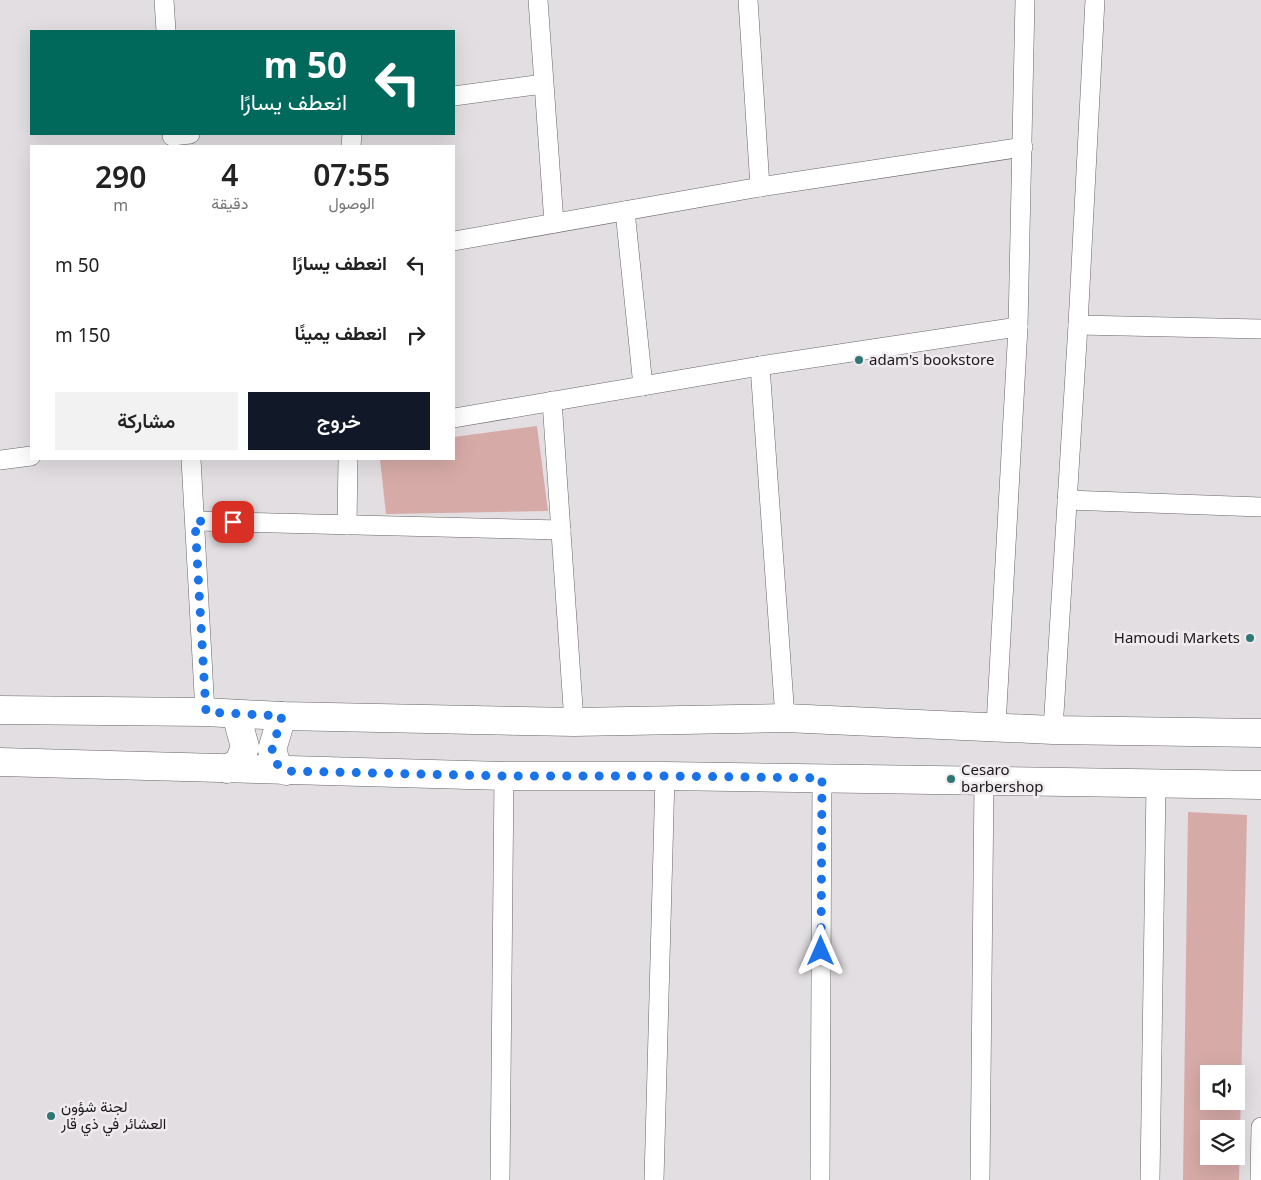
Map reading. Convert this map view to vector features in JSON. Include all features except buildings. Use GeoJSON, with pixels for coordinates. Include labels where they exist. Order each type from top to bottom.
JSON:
{"type":"FeatureCollection","features":[{"type":"Feature","properties":{"kind":"street"},"geometry":{"type":"LineString","coordinates":[[164,0],[166,30]]}},
{"type":"Feature","properties":{"kind":"street"},"geometry":{"type":"LineString","coordinates":[[538,0],[554,223]]}},
{"type":"Feature","properties":{"kind":"street"},"geometry":{"type":"LineString","coordinates":[[748,0],[760,187]]}},
{"type":"Feature","properties":{"kind":"street"},"geometry":{"type":"LineString","coordinates":[[996,726],[1018,327],[1026,0]]}},
{"type":"Feature","properties":{"kind":"street"},"geometry":{"type":"LineString","coordinates":[[1053,730],[1078,325],[1095,0]]}},
{"type":"Feature","properties":{"kind":"street"},"geometry":{"type":"LineString","coordinates":[[455,96],[543,84]]}},
{"type":"Feature","properties":{"kind":"street"},"geometry":{"type":"LineString","coordinates":[[455,241],[760,187],[1023,147]]}},
{"type":"Feature","properties":{"kind":"street"},"geometry":{"type":"LineString","coordinates":[[625,211],[643,386]]}},
{"type":"Feature","properties":{"kind":"street"},"geometry":{"type":"LineString","coordinates":[[1078,325],[1261,329]]}},
{"type":"Feature","properties":{"kind":"street"},"geometry":{"type":"LineString","coordinates":[[455,418],[760,366],[1018,327]]}},
{"type":"Feature","properties":{"kind":"street"},"geometry":{"type":"LineString","coordinates":[[760,366],[784,718]]}},
{"type":"Feature","properties":{"kind":"street"},"geometry":{"type":"LineString","coordinates":[[552,401],[574,722]]}},
{"type":"Feature","properties":{"kind":"street"},"geometry":{"type":"LineString","coordinates":[[0,460],[30,456]]}},
{"type":"Feature","properties":{"kind":"street"},"geometry":{"type":"LineString","coordinates":[[191,460],[206,712]]}},
{"type":"Feature","properties":{"kind":"street"},"geometry":{"type":"LineString","coordinates":[[347,525],[348,460]]}},
{"type":"Feature","properties":{"kind":"street"},"geometry":{"type":"LineString","coordinates":[[1067,500],[1261,507]]}},
{"type":"Feature","properties":{"kind":"street"},"geometry":{"type":"LineString","coordinates":[[195,521],[561,530]]}},
{"type":"Feature","properties":{"kind":"street"},"geometry":{"type":"LineString","coordinates":[[0,710],[206,712],[282,716],[574,722],[784,718],[1053,730],[1261,733]]}},
{"type":"Feature","properties":{"kind":"street"},"geometry":{"type":"LineString","coordinates":[[227,769],[239,762],[245,747],[236,714]]}},
{"type":"Feature","properties":{"kind":"street"},"geometry":{"type":"LineString","coordinates":[[282,716],[272,750],[277,764],[286,771]]}},
{"type":"Feature","properties":{"kind":"street"},"geometry":{"type":"LineString","coordinates":[[0,762],[504,776],[665,776],[1261,785]]}},
{"type":"Feature","properties":{"kind":"street"},"geometry":{"type":"LineString","coordinates":[[500,1180],[504,776]]}},
{"type":"Feature","properties":{"kind":"street"},"geometry":{"type":"LineString","coordinates":[[654,1180],[665,776]]}},
{"type":"Feature","properties":{"kind":"street"},"geometry":{"type":"LineString","coordinates":[[820,1180],[822,778]]}},
{"type":"Feature","properties":{"kind":"street"},"geometry":{"type":"LineString","coordinates":[[980,1180],[984,781]]}},
{"type":"Feature","properties":{"kind":"street"},"geometry":{"type":"LineString","coordinates":[[1150,1180],[1156,784]]}},
{"type":"Feature","properties":{"kind":"street"},"geometry":{"type":"LineString","coordinates":[[1260,1180],[1261,1127]]}},
{"type":"Feature","properties":{"kind":"shaded area"},"geometry":{"type":"Polygon","coordinates":[[[537,426],[548,511],[386,514],[380,460],[455,460],[455,437],[537,426]]]}},
{"type":"Feature","properties":{"kind":"shaded area"},"geometry":{"type":"Polygon","coordinates":[[[1188,812],[1247,815],[1242,1065],[1200,1065],[1200,1110],[1241,1110],[1240,1120],[1200,1120],[1200,1165],[1239,1165],[1239,1180],[1183,1180],[1188,812]]]}},
{"type":"Feature","properties":{"kind":"place","name":"adam's bookstore"},"geometry":{"type":"Point","coordinates":[859,360]}},
{"type":"Feature","properties":{"kind":"place","name":"Hamoudi Markets"},"geometry":{"type":"Point","coordinates":[1250,638]}},
{"type":"Feature","properties":{"kind":"place","name":"Cesaro barbershop"},"geometry":{"type":"Point","coordinates":[951,779]}},
{"type":"Feature","properties":{"kind":"place","name":"لجنة شؤون العشائر في ذي قار"},"geometry":{"type":"Point","coordinates":[51,1116]}},
{"type":"Feature","properties":{"kind":"route"},"geometry":{"type":"LineString","coordinates":[[233,522],[195,521],[206,712],[282,716],[272,750],[277,764],[286,771],[504,776],[822,778],[821,951]]}}]}
